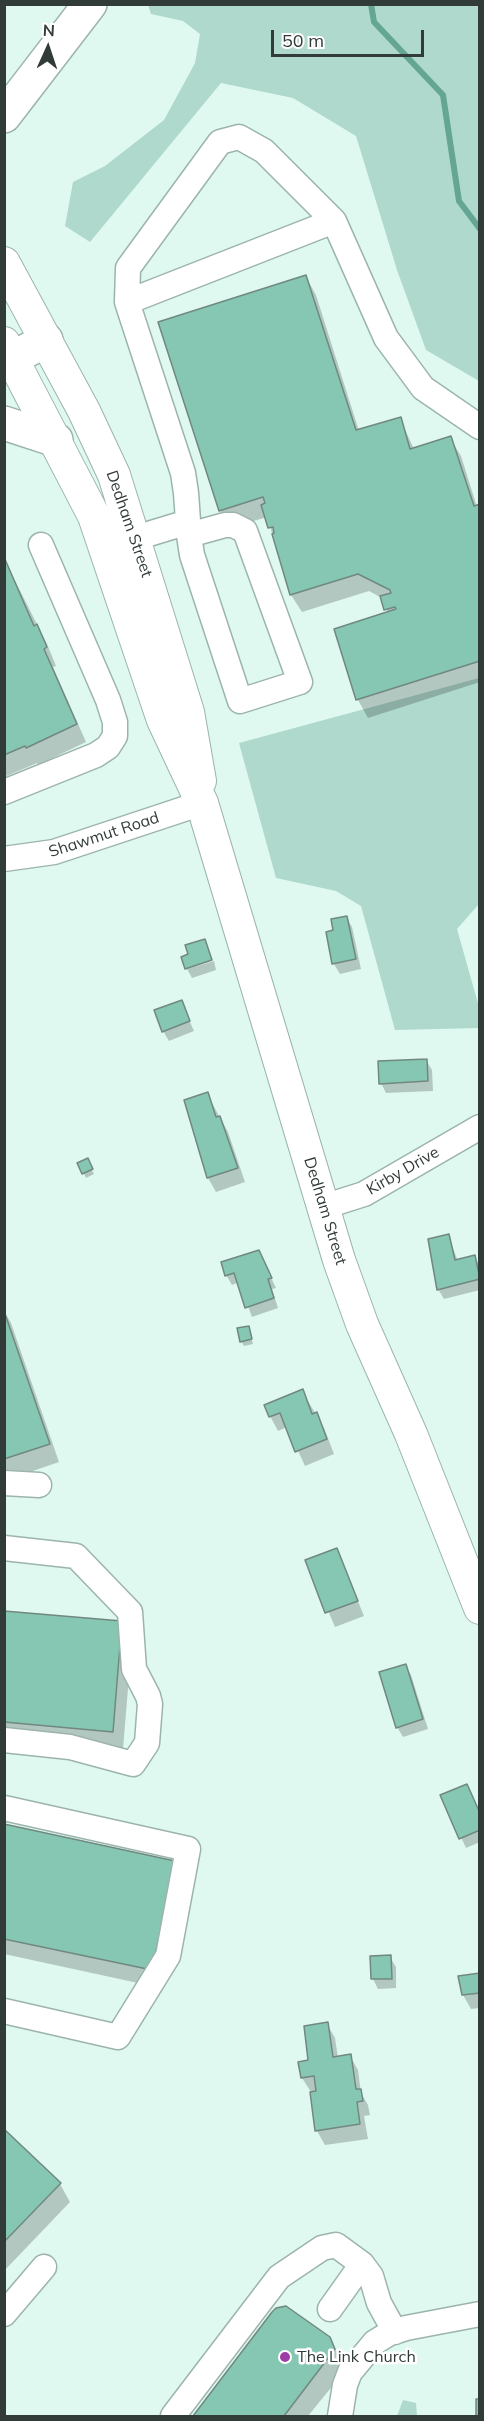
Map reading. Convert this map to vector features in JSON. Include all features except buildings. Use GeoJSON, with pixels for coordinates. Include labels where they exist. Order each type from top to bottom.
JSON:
{"type":"FeatureCollection","features":[{"type":"Feature","properties":{"kind":"highway"},"geometry":{"type":"LineString","coordinates":[[4,116],[90,4]]}},
{"type":"Feature","properties":{"kind":"highway"},"geometry":{"type":"LineString","coordinates":[[7,355],[46,340]]}},
{"type":"Feature","properties":{"kind":"highway"},"geometry":{"type":"LineString","coordinates":[[4,423],[56,440]]}},
{"type":"Feature","properties":{"kind":"main road","name":"Dedham Street"},"geometry":{"type":"LineString","coordinates":[[4,263],[99,442],[136,538],[188,712],[202,803],[322,1207],[354,1304],[411,1434],[480,1608]]}},
{"type":"Feature","properties":{"kind":"main road","name":"Dedham Street"},"geometry":{"type":"LineString","coordinates":[[7,355],[56,440],[94,516],[163,720],[202,803]]}},
{"type":"Feature","properties":{"kind":"street"},"geometry":{"type":"LineString","coordinates":[[106,548],[136,538],[189,529],[225,525],[239,526],[245,531],[300,682],[240,701],[192,555],[189,529],[183,473],[127,302],[128,268],[220,142],[239,137],[264,151],[334,221],[386,338],[423,388],[480,427]]}},
{"type":"Feature","properties":{"kind":"street"},"geometry":{"type":"LineString","coordinates":[[127,302],[334,221]]}},
{"type":"Feature","properties":{"kind":"street"},"geometry":{"type":"LineString","coordinates":[[4,792],[96,754],[108,747],[115,736],[115,722],[108,700],[41,545]]}},
{"type":"Feature","properties":{"kind":"street","name":"Shawmut Road"},"geometry":{"type":"LineString","coordinates":[[4,859],[54,852],[202,803]]}},
{"type":"Feature","properties":{"kind":"street","name":"Kirby Drive"},"geometry":{"type":"LineString","coordinates":[[322,1207],[364,1194],[480,1127]]}},
{"type":"Feature","properties":{"kind":"street"},"geometry":{"type":"LineString","coordinates":[[4,1483],[39,1485]]}},
{"type":"Feature","properties":{"kind":"street"},"geometry":{"type":"LineString","coordinates":[[4,1548],[76,1556],[130,1612],[134,1669],[150,1704],[147,1743],[133,1764],[70,1747],[4,1740]]}},
{"type":"Feature","properties":{"kind":"street"},"geometry":{"type":"LineString","coordinates":[[4,1808],[188,1849],[168,1956],[118,2037],[4,2011]]}},
{"type":"Feature","properties":{"kind":"street"},"geometry":{"type":"LineString","coordinates":[[173,2416],[279,2277],[322,2248],[336,2245],[362,2264],[371,2276],[379,2303],[395,2331]]}},
{"type":"Feature","properties":{"kind":"street"},"geometry":{"type":"LineString","coordinates":[[330,2309],[362,2264]]}},
{"type":"Feature","properties":{"kind":"street"},"geometry":{"type":"LineString","coordinates":[[4,2314],[44,2267]]}},
{"type":"Feature","properties":{"kind":"street"},"geometry":{"type":"LineString","coordinates":[[340,2416],[345,2385],[350,2372],[375,2342],[395,2331],[480,2314]]}},
{"type":"Feature","properties":{"kind":"green space"},"geometry":{"type":"Polygon","coordinates":[[[148,5],[479,5],[479,381],[426,350],[397,270],[356,136],[293,98],[221,83],[90,242],[65,226],[73,182],[105,166],[164,120],[195,63],[200,34],[183,21],[151,14],[148,5]]]}},
{"type":"Feature","properties":{"kind":"green space"},"geometry":{"type":"Polygon","coordinates":[[[479,678],[479,904],[457,929],[479,1007],[479,1028],[395,1030],[361,906],[336,891],[276,878],[239,743],[479,678]]]}},
{"type":"Feature","properties":{"kind":"green space"},"geometry":{"type":"Polygon","coordinates":[[[403,2400],[416,2403],[417,2416],[397,2416],[403,2400]]]}},
{"type":"Feature","properties":{"kind":"waterway"},"geometry":{"type":"LineString","coordinates":[[371,4],[374,22],[443,95],[459,201],[480,229]]}},
{"type":"Feature","properties":{"kind":"place","name":"The Link Church"},"geometry":{"type":"Point","coordinates":[285,2357]}}]}
